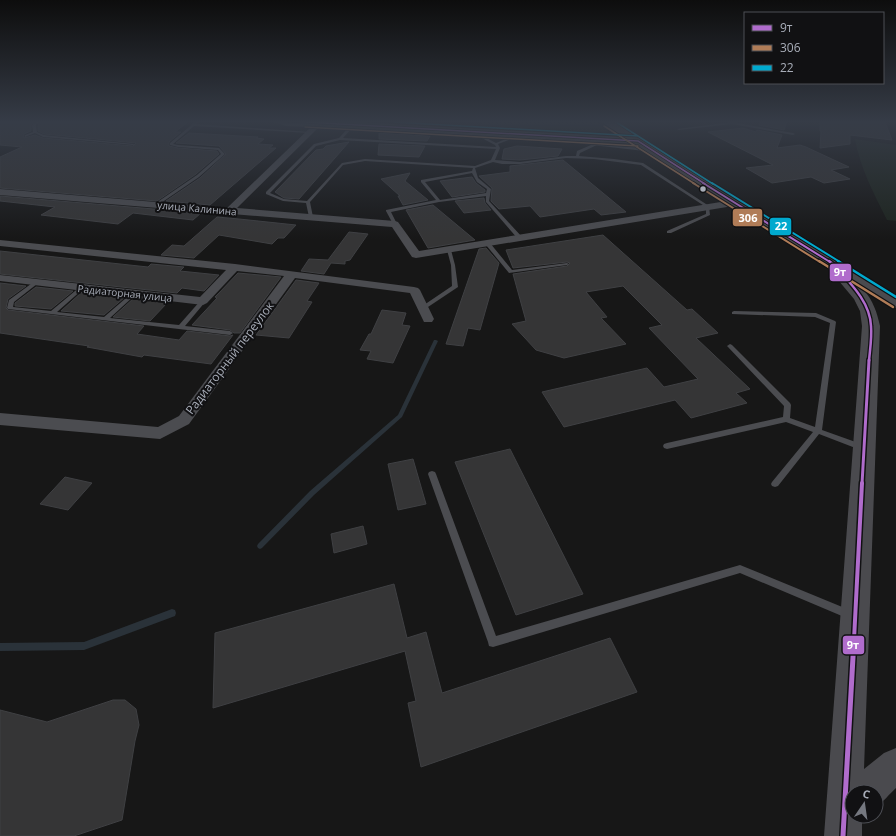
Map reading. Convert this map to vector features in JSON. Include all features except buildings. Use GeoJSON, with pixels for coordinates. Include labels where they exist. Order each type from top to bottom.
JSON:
{"type":"FeatureCollection","features":[{"type":"Feature","properties":{"kind":"main road"},"geometry":{"type":"LineString","coordinates":[[670,161],[733,203],[896,303]]}},
{"type":"Feature","properties":{"kind":"main road"},"geometry":{"type":"LineString","coordinates":[[833,264],[882,284],[896,288]]}},
{"type":"Feature","properties":{"kind":"main road"},"geometry":{"type":"LineString","coordinates":[[833,264],[896,315]]}},
{"type":"Feature","properties":{"kind":"main road"},"geometry":{"type":"LineString","coordinates":[[833,264],[862,298],[868,311],[871,326],[846,828]]}},
{"type":"Feature","properties":{"kind":"main road"},"geometry":{"type":"LineString","coordinates":[[873,784],[896,765]]}},
{"type":"Feature","properties":{"kind":"street"},"geometry":{"type":"LineString","coordinates":[[229,211],[280,161]]}},
{"type":"Feature","properties":{"kind":"street","name":"улица Калинина"},"geometry":{"type":"LineString","coordinates":[[0,192],[395,224]]}},
{"type":"Feature","properties":{"kind":"street"},"geometry":{"type":"LineString","coordinates":[[395,224],[416,255],[733,203]]}},
{"type":"Feature","properties":{"kind":"street"},"geometry":{"type":"LineString","coordinates":[[0,243],[235,267],[414,290],[428,319]]}},
{"type":"Feature","properties":{"kind":"street"},"geometry":{"type":"LineString","coordinates":[[203,301],[235,267]]}},
{"type":"Feature","properties":{"kind":"street","name":"Радиаторный переулок"},"geometry":{"type":"LineString","coordinates":[[0,419],[160,433],[184,420],[292,274]]}},
{"type":"Feature","properties":{"kind":"street","name":"Радиаторная улица"},"geometry":{"type":"LineString","coordinates":[[0,278],[203,301]]}},
{"type":"Feature","properties":{"kind":"lane"},"geometry":{"type":"LineString","coordinates":[[157,204],[198,176],[215,161]]}},
{"type":"Feature","properties":{"kind":"lane"},"geometry":{"type":"LineString","coordinates":[[299,161],[267,193],[283,200],[308,202]]}},
{"type":"Feature","properties":{"kind":"lane"},"geometry":{"type":"LineString","coordinates":[[308,202],[342,164],[359,161]]}},
{"type":"Feature","properties":{"kind":"lane"},"geometry":{"type":"LineString","coordinates":[[381,161],[475,167],[493,161],[504,164],[540,161]]}},
{"type":"Feature","properties":{"kind":"lane"},"geometry":{"type":"LineString","coordinates":[[610,161],[642,164],[708,207],[708,215],[669,232]]}},
{"type":"Feature","properties":{"kind":"lane"},"geometry":{"type":"LineString","coordinates":[[475,167],[474,172],[477,180],[489,189],[487,202],[520,238]]}},
{"type":"Feature","properties":{"kind":"lane"},"geometry":{"type":"LineString","coordinates":[[438,201],[422,181],[474,172]]}},
{"type":"Feature","properties":{"kind":"lane"},"geometry":{"type":"LineString","coordinates":[[395,224],[388,211],[438,201],[488,194]]}},
{"type":"Feature","properties":{"kind":"lane"},"geometry":{"type":"LineString","coordinates":[[308,202],[311,217]]}},
{"type":"Feature","properties":{"kind":"lane"},"geometry":{"type":"LineString","coordinates":[[488,244],[511,272],[567,264]]}},
{"type":"Feature","properties":{"kind":"lane"},"geometry":{"type":"LineString","coordinates":[[423,308],[455,287],[453,265],[449,250]]}},
{"type":"Feature","properties":{"kind":"lane"},"geometry":{"type":"LineString","coordinates":[[35,283],[11,302],[10,308],[230,333]]}},
{"type":"Feature","properties":{"kind":"lane"},"geometry":{"type":"LineString","coordinates":[[52,313],[81,288]]}},
{"type":"Feature","properties":{"kind":"lane"},"geometry":{"type":"LineString","coordinates":[[105,319],[133,294]]}},
{"type":"Feature","properties":{"kind":"lane"},"geometry":{"type":"LineString","coordinates":[[180,328],[203,301]]}},
{"type":"Feature","properties":{"kind":"lane"},"geometry":{"type":"LineString","coordinates":[[734,313],[816,315],[833,322],[818,431],[775,484]]}},
{"type":"Feature","properties":{"kind":"lane"},"geometry":{"type":"LineString","coordinates":[[730,346],[788,405],[786,419]]}},
{"type":"Feature","properties":{"kind":"lane"},"geometry":{"type":"LineString","coordinates":[[667,446],[786,419],[865,449]]}},
{"type":"Feature","properties":{"kind":"lane"},"geometry":{"type":"LineString","coordinates":[[432,474],[493,642],[740,569],[856,617]]}},
{"type":"Feature","properties":{"kind":"shaded area"},"geometry":{"type":"Polygon","coordinates":[[[860,161],[896,161],[896,221],[887,220],[872,191],[860,161]]]}},
{"type":"Feature","properties":{"kind":"waterway"},"geometry":{"type":"LineString","coordinates":[[260,546],[312,493],[400,416],[436,341]]}},
{"type":"Feature","properties":{"kind":"waterway"},"geometry":{"type":"LineString","coordinates":[[0,647],[84,646],[172,613]]}},
{"type":"Feature","properties":{"kind":"transit line","name":"306"},"geometry":{"type":"LineString","coordinates":[[658,161],[730,207],[893,307]]}},
{"type":"Feature","properties":{"kind":"transit line","name":"9т"},"geometry":{"type":"LineString","coordinates":[[669,161],[733,203],[833,264],[862,298],[868,311],[871,326],[843,836]]}},
{"type":"Feature","properties":{"kind":"transit line","name":"22"},"geometry":{"type":"LineString","coordinates":[[677,161],[896,297]]}}]}
